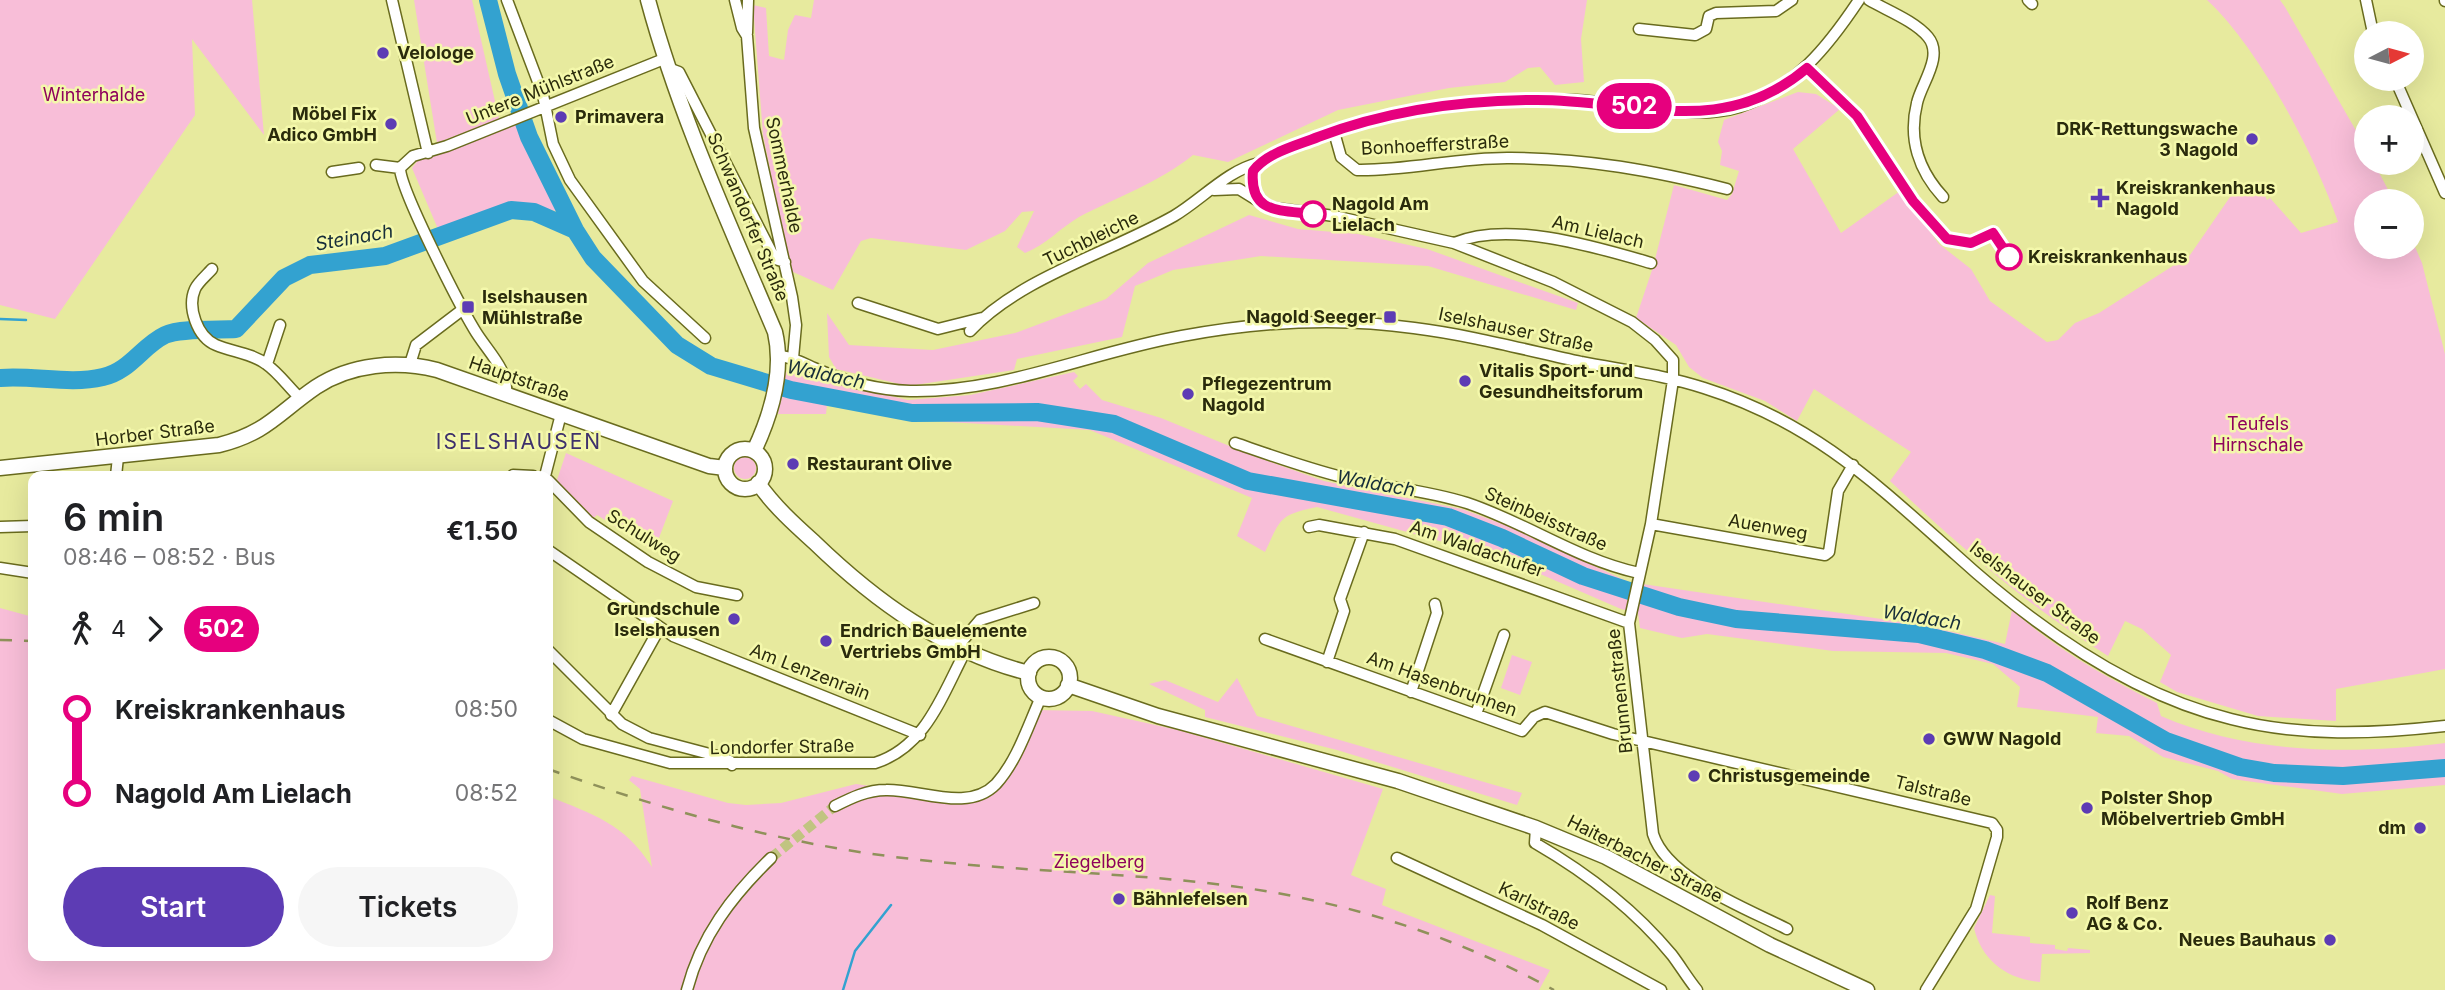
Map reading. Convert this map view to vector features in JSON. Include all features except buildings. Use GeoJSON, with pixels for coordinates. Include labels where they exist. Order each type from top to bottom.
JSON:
{"type":"FeatureCollection","features":[{"type":"Feature","properties":{"kind":"main road","name":"Schwandorfer Straße"},"geometry":{"type":"LineString","coordinates":[[648,0],[666,64],[712,183],[787,357],[777,379],[754,451]]}},
{"type":"Feature","properties":{"kind":"main road","name":"Hauptstraße"},"geometry":{"type":"LineString","coordinates":[[301,399],[326,382],[358,370],[410,365],[437,370],[709,466],[725,468]]}},
{"type":"Feature","properties":{"kind":"main road","name":"Horber Straße"},"geometry":{"type":"LineString","coordinates":[[0,468],[118,457],[241,440],[264,429],[301,399]]}},
{"type":"Feature","properties":{"kind":"main road"},"geometry":{"type":"LineString","coordinates":[[754,451],[765,466],[758,483],[747,488],[734,486],[725,468],[735,452],[754,451]]}},
{"type":"Feature","properties":{"kind":"main road"},"geometry":{"type":"LineString","coordinates":[[758,483],[794,524],[889,608],[962,648],[1028,673]]}},
{"type":"Feature","properties":{"kind":"main road"},"geometry":{"type":"LineString","coordinates":[[1055,658],[1066,666],[1068,685],[1060,696],[1041,697],[1032,690],[1028,673],[1041,659],[1055,658]]}},
{"type":"Feature","properties":{"kind":"main road","name":"Haiterbacher Straße"},"geometry":{"type":"LineString","coordinates":[[1068,685],[1158,716],[1398,781],[1536,828],[1606,858],[1770,945],[1867,990]]}},
{"type":"Feature","properties":{"kind":"street"},"geometry":{"type":"LineString","coordinates":[[392,0],[428,153]]}},
{"type":"Feature","properties":{"kind":"street"},"geometry":{"type":"LineString","coordinates":[[507,0],[539,109],[570,180],[610,239],[643,281],[705,338]]}},
{"type":"Feature","properties":{"kind":"street","name":"Sommerhalde"},"geometry":{"type":"LineString","coordinates":[[735,0],[742,28],[747,36],[754,128],[785,261],[796,325],[787,357]]}},
{"type":"Feature","properties":{"kind":"street"},"geometry":{"type":"LineString","coordinates":[[747,36],[748,0]]}},
{"type":"Feature","properties":{"kind":"street"},"geometry":{"type":"LineString","coordinates":[[1639,29],[1695,35],[1706,29],[1709,16],[1716,13],[1776,11],[1792,0]]}},
{"type":"Feature","properties":{"kind":"street","name":"Tuchbleiche"},"geometry":{"type":"LineString","coordinates":[[970,331],[982,318],[1016,295],[1153,228],[1214,190],[1239,170],[1334,131],[1394,115],[1506,101],[1577,100],[1708,112],[1735,108],[1784,87],[1807,68],[1831,41],[1858,0]]}},
{"type":"Feature","properties":{"kind":"street"},"geometry":{"type":"LineString","coordinates":[[1869,0],[1928,36],[1934,48],[1931,67],[1917,103],[1913,135],[1927,180],[1943,197]]}},
{"type":"Feature","properties":{"kind":"street"},"geometry":{"type":"LineString","coordinates":[[2366,0],[2370,21]]}},
{"type":"Feature","properties":{"kind":"street"},"geometry":{"type":"LineString","coordinates":[[666,64],[679,72],[775,259],[785,261]]}},
{"type":"Feature","properties":{"kind":"street","name":"Untere Mühlstraße"},"geometry":{"type":"LineString","coordinates":[[400,168],[413,156],[428,153],[539,109],[666,64]]}},
{"type":"Feature","properties":{"kind":"street"},"geometry":{"type":"LineString","coordinates":[[1807,68],[1857,116],[1913,201],[1947,239],[1971,243],[1993,233]]}},
{"type":"Feature","properties":{"kind":"street"},"geometry":{"type":"LineString","coordinates":[[2400,91],[2445,193]]}},
{"type":"Feature","properties":{"kind":"street","name":"Bonhoefferstraße"},"geometry":{"type":"LineString","coordinates":[[1334,131],[1341,157],[1357,170],[1469,160],[1554,160],[1634,167],[1727,190]]}},
{"type":"Feature","properties":{"kind":"street"},"geometry":{"type":"LineString","coordinates":[[1254,196],[1253,171],[1260,162]]}},
{"type":"Feature","properties":{"kind":"street"},"geometry":{"type":"LineString","coordinates":[[376,165],[400,168],[405,190],[463,310],[486,350],[507,376],[506,394]]}},
{"type":"Feature","properties":{"kind":"street"},"geometry":{"type":"LineString","coordinates":[[332,172],[359,168]]}},
{"type":"Feature","properties":{"kind":"street"},"geometry":{"type":"LineString","coordinates":[[1214,190],[1240,189],[1268,207],[1334,216],[1454,243],[1553,282],[1632,322],[1668,351],[1675,369],[1673,380]]}},
{"type":"Feature","properties":{"kind":"street","name":"Am Lielach"},"geometry":{"type":"LineString","coordinates":[[1454,243],[1467,237],[1549,236],[1651,263]]}},
{"type":"Feature","properties":{"kind":"street"},"geometry":{"type":"LineString","coordinates":[[212,269],[196,287],[191,302],[195,321],[204,337],[213,344],[250,355],[267,364],[301,399]]}},
{"type":"Feature","properties":{"kind":"street","name":"Tuchbleiche"},"geometry":{"type":"LineString","coordinates":[[858,303],[938,329],[982,318]]}},
{"type":"Feature","properties":{"kind":"street"},"geometry":{"type":"LineString","coordinates":[[410,365],[416,345],[463,310]]}},
{"type":"Feature","properties":{"kind":"street","name":"Iselshauser Straße"},"geometry":{"type":"LineString","coordinates":[[787,357],[852,382],[905,391],[934,391],[1009,379],[1134,345],[1248,325],[1358,324],[1413,327],[1673,380],[1701,387],[1781,418],[1813,436],[1911,512],[1960,559],[2009,599],[2073,646],[2147,689],[2230,719],[2281,729],[2350,732],[2445,726]]}},
{"type":"Feature","properties":{"kind":"street"},"geometry":{"type":"LineString","coordinates":[[267,364],[280,325]]}},
{"type":"Feature","properties":{"kind":"street","name":"Brunnenstraße"},"geometry":{"type":"LineString","coordinates":[[1673,380],[1651,524],[1630,617],[1653,834],[1661,851],[1675,866],[1715,893],[1787,929]]}},
{"type":"Feature","properties":{"kind":"street","name":"Schulweg"},"geometry":{"type":"LineString","coordinates":[[548,471],[561,414]]}},
{"type":"Feature","properties":{"kind":"street","name":"Steinbeisstraße"},"geometry":{"type":"LineString","coordinates":[[1235,443],[1341,477],[1466,503],[1504,517],[1560,547],[1638,579]]}},
{"type":"Feature","properties":{"kind":"street"},"geometry":{"type":"LineString","coordinates":[[117,471],[118,457]]}},
{"type":"Feature","properties":{"kind":"street","name":"Auenweg"},"geometry":{"type":"LineString","coordinates":[[1651,524],[1825,555],[1829,552],[1832,538],[1838,491],[1853,465]]}},
{"type":"Feature","properties":{"kind":"street","name":"Schulweg"},"geometry":{"type":"LineString","coordinates":[[553,485],[589,522],[648,562],[696,587],[737,595]]}},
{"type":"Feature","properties":{"kind":"street","name":"Am Waldachufer"},"geometry":{"type":"LineString","coordinates":[[1309,527],[1319,525],[1395,539],[1630,617]]}},
{"type":"Feature","properties":{"kind":"street"},"geometry":{"type":"LineString","coordinates":[[0,527],[28,526]]}},
{"type":"Feature","properties":{"kind":"street"},"geometry":{"type":"LineString","coordinates":[[1327,662],[1344,611],[1340,598],[1364,532]]}},
{"type":"Feature","properties":{"kind":"street","name":"Am Lenzenrain"},"geometry":{"type":"LineString","coordinates":[[553,554],[659,629],[920,735]]}},
{"type":"Feature","properties":{"kind":"street"},"geometry":{"type":"LineString","coordinates":[[0,568],[28,571]]}},
{"type":"Feature","properties":{"kind":"street","name":"Londorfer Straße"},"geometry":{"type":"LineString","coordinates":[[553,723],[583,739],[670,763],[874,763],[894,757],[920,735],[962,648],[980,620],[1034,603]]}},
{"type":"Feature","properties":{"kind":"street"},"geometry":{"type":"LineString","coordinates":[[1411,692],[1437,613],[1435,604]]}},
{"type":"Feature","properties":{"kind":"street"},"geometry":{"type":"LineString","coordinates":[[611,715],[659,629]]}},
{"type":"Feature","properties":{"kind":"street"},"geometry":{"type":"LineString","coordinates":[[1476,714],[1504,635]]}},
{"type":"Feature","properties":{"kind":"street","name":"Am Hasenbrunnen"},"geometry":{"type":"LineString","coordinates":[[1265,639],[1522,731],[1534,717],[1545,712],[1643,741]]}},
{"type":"Feature","properties":{"kind":"street"},"geometry":{"type":"LineString","coordinates":[[553,655],[611,715],[649,738],[720,757],[730,761],[732,765]]}},
{"type":"Feature","properties":{"kind":"street"},"geometry":{"type":"LineString","coordinates":[[835,806],[853,796],[885,790],[953,798],[975,796],[994,786],[1005,772],[1041,697]]}},
{"type":"Feature","properties":{"kind":"street","name":"Talstraße"},"geometry":{"type":"LineString","coordinates":[[1643,741],[1992,823],[1997,830],[1997,837],[1976,909],[1926,990]]}},
{"type":"Feature","properties":{"kind":"street"},"geometry":{"type":"LineString","coordinates":[[1536,828],[1535,843],[1573,866],[1632,913],[1672,956],[1698,990]]}},
{"type":"Feature","properties":{"kind":"street"},"geometry":{"type":"LineString","coordinates":[[687,990],[701,951],[722,912],[771,858]]}},
{"type":"Feature","properties":{"kind":"street","name":"Karlstraße"},"geometry":{"type":"LineString","coordinates":[[1397,859],[1542,925],[1661,990]]}},
{"type":"Feature","properties":{"kind":"green space","name":"Winterhalde"},"geometry":{"type":"Polygon","coordinates":[[[0,0],[252,0],[264,135],[192,39],[195,115],[55,319],[0,305],[0,0]]]}},
{"type":"Feature","properties":{"kind":"green space"},"geometry":{"type":"Polygon","coordinates":[[[414,0],[472,0],[499,119],[437,143],[414,0]]]}},
{"type":"Feature","properties":{"kind":"green space"},"geometry":{"type":"Polygon","coordinates":[[[814,0],[1587,0],[1581,39],[1584,82],[1555,85],[1540,67],[1528,68],[1505,82],[1449,88],[1338,110],[1228,162],[1193,155],[1152,181],[1079,217],[1040,246],[1025,253],[1017,247],[1034,211],[1022,212],[1005,231],[966,250],[871,238],[861,241],[833,290],[791,271],[763,135],[753,5],[766,8],[769,56],[784,60],[788,30],[795,15],[811,18],[814,0]]]}},
{"type":"Feature","properties":{"kind":"green space","name":"Teufels Hirnschale"},"geometry":{"type":"Polygon","coordinates":[[[2207,0],[2280,0],[2285,7],[2354,127],[2354,175],[2380,175],[2388,189],[2354,189],[2354,259],[2420,259],[2445,354],[2445,669],[2336,689],[2336,721],[2258,716],[2177,692],[2160,682],[2171,655],[2142,629],[2125,621],[2108,656],[2050,617],[1994,574],[1890,481],[1911,452],[1814,389],[1797,421],[1765,401],[1703,378],[1689,367],[1676,345],[1636,318],[1653,267],[1674,185],[1727,200],[1732,194],[1739,171],[1720,165],[1722,151],[1718,142],[1724,120],[1798,92],[1816,94],[1840,109],[1793,149],[1841,233],[1900,191],[1939,244],[1971,269],[1990,301],[2047,342],[2058,340],[2075,323],[2099,313],[2190,255],[2230,197],[2258,181],[2267,200],[2270,198],[2301,233],[2338,222],[2315,166],[2283,104],[2227,21],[2207,0]]]}},
{"type":"Feature","properties":{"kind":"green space"},"geometry":{"type":"Polygon","coordinates":[[[518,123],[565,213],[511,201],[438,229],[412,168],[419,159],[518,123]]]}},
{"type":"Feature","properties":{"kind":"green space"},"geometry":{"type":"Polygon","coordinates":[[[1249,215],[1298,229],[1358,234],[1427,249],[1578,303],[1576,310],[1428,266],[1261,256],[1173,270],[1135,286],[1122,337],[1017,359],[1014,370],[908,386],[836,369],[829,357],[827,313],[849,345],[933,350],[1015,333],[1106,299],[1148,263],[1249,215]]]}},
{"type":"Feature","properties":{"kind":"green space"},"geometry":{"type":"Polygon","coordinates":[[[786,372],[908,400],[970,395],[1074,372],[1078,376],[1073,381],[1080,389],[1086,384],[1102,400],[1161,418],[1324,481],[1462,509],[1508,526],[1629,582],[1922,625],[2005,644],[2012,610],[2081,661],[2157,703],[2161,716],[2194,729],[2229,738],[2301,748],[2374,749],[2445,743],[2445,785],[2342,794],[2232,779],[2218,771],[2163,757],[2129,736],[2096,733],[2098,717],[2017,707],[2020,687],[1993,664],[1946,653],[1833,651],[1707,634],[1682,638],[1640,628],[1638,613],[1621,609],[1508,560],[1317,507],[1295,513],[1283,520],[1265,552],[1237,536],[1252,498],[1090,430],[947,422],[827,405],[826,414],[778,414],[786,372]]]}},
{"type":"Feature","properties":{"kind":"green space"},"geometry":{"type":"Polygon","coordinates":[[[566,453],[673,501],[654,551],[597,515],[589,522],[557,480],[566,453]]]}},
{"type":"Feature","properties":{"kind":"green space"},"geometry":{"type":"Polygon","coordinates":[[[745,457],[753,460],[756,468],[753,476],[745,479],[737,476],[734,468],[737,460],[745,457]]]}},
{"type":"Feature","properties":{"kind":"green space","name":"Ziegelberg"},"geometry":{"type":"Polygon","coordinates":[[[0,608],[28,616],[28,961],[553,961],[553,798],[594,815],[619,830],[652,867],[640,789],[629,780],[632,776],[728,803],[746,805],[781,803],[856,784],[953,798],[994,786],[1035,710],[1092,711],[1178,730],[1383,789],[1351,875],[1386,889],[1382,905],[1550,970],[1539,990],[0,990],[0,608]]]}},
{"type":"Feature","properties":{"kind":"green space"},"geometry":{"type":"Polygon","coordinates":[[[1512,655],[1532,662],[1520,695],[1501,688],[1512,655]]]}},
{"type":"Feature","properties":{"kind":"green space"},"geometry":{"type":"Polygon","coordinates":[[[1237,678],[1257,716],[1522,793],[1517,805],[1337,750],[1205,717],[1205,710],[1149,684],[1165,680],[1218,702],[1237,678]]]}},
{"type":"Feature","properties":{"kind":"green space"},"geometry":{"type":"Polygon","coordinates":[[[1990,895],[1995,896],[1992,933],[2030,937],[2030,943],[2055,945],[2055,949],[2067,951],[2068,948],[2090,950],[2090,953],[2042,954],[2040,982],[2007,972],[1983,950],[1974,928],[1990,895]]]}},
{"type":"Feature","properties":{"kind":"waterway","name":"Waldach"},"geometry":{"type":"LineString","coordinates":[[488,0],[507,74],[529,137],[575,230],[593,258],[677,345],[711,366],[791,390],[912,413],[1037,412],[1114,424],[1248,481],[1448,517],[1502,538],[1583,576],[1679,607],[1736,619],[1919,634],[1985,650],[2047,673],[2166,741],[2240,767],[2274,773],[2343,776],[2445,768]]}},
{"type":"Feature","properties":{"kind":"waterway","name":"Steinach"},"geometry":{"type":"LineString","coordinates":[[0,378],[77,380],[103,377],[121,369],[165,335],[189,330],[236,329],[284,278],[310,265],[385,256],[511,210],[534,212],[575,230]]}},
{"type":"Feature","properties":{"kind":"waterway"},"geometry":{"type":"LineString","coordinates":[[0,319],[26,320]]}},
{"type":"Feature","properties":{"kind":"waterway"},"geometry":{"type":"LineString","coordinates":[[843,990],[855,951],[891,905]]}},
{"type":"Feature","properties":{"kind":"tunnel"},"geometry":{"type":"LineString","coordinates":[[771,858],[835,806]]}},
{"type":"Feature","properties":{"kind":"railway"},"geometry":{"type":"LineString","coordinates":[[0,640],[28,641]]}},
{"type":"Feature","properties":{"kind":"railway"},"geometry":{"type":"LineString","coordinates":[[553,771],[637,799],[727,824],[865,853],[956,864],[1177,880],[1303,898],[1414,928],[1485,956],[1554,990]]}},
{"type":"Feature","properties":{"kind":"bus line","name":"502"},"geometry":{"type":"LineString","coordinates":[[1313,214],[1268,207],[1258,202],[1254,196],[1252,178],[1253,171],[1260,162],[1360,123],[1444,107],[1521,100],[1577,100],[1697,112],[1735,108],[1784,87],[1807,68],[1857,116],[1913,201],[1947,239],[1971,243],[1993,233],[2007,250],[2009,257]]}},
{"type":"Feature","properties":{"kind":"place","name":"Velologe"},"geometry":{"type":"Point","coordinates":[383,53]}},
{"type":"Feature","properties":{"kind":"place","name":"Primavera"},"geometry":{"type":"Point","coordinates":[561,117]}},
{"type":"Feature","properties":{"kind":"place","name":"Möbel Fix Adico GmbH"},"geometry":{"type":"Point","coordinates":[391,124]}},
{"type":"Feature","properties":{"kind":"place","name":"DRK-Rettungswache 3 Nagold"},"geometry":{"type":"Point","coordinates":[2252,139]}},
{"type":"Feature","properties":{"kind":"place","name":"Kreiskrankenhaus Nagold"},"geometry":{"type":"Point","coordinates":[2100,198]}},
{"type":"Feature","properties":{"kind":"place","name":"Nagold Am Lielach"},"geometry":{"type":"Point","coordinates":[1313,214]}},
{"type":"Feature","properties":{"kind":"place","name":"Kreiskrankenhaus"},"geometry":{"type":"Point","coordinates":[2009,257]}},
{"type":"Feature","properties":{"kind":"place","name":"Iselshausen Mühlstraße"},"geometry":{"type":"Point","coordinates":[468,307]}},
{"type":"Feature","properties":{"kind":"place","name":"Nagold Seeger"},"geometry":{"type":"Point","coordinates":[1390,317]}},
{"type":"Feature","properties":{"kind":"place","name":"Vitalis Sport- und Gesundheitsforum"},"geometry":{"type":"Point","coordinates":[1465,381]}},
{"type":"Feature","properties":{"kind":"place","name":"Pflegezentrum Nagold"},"geometry":{"type":"Point","coordinates":[1188,394]}},
{"type":"Feature","properties":{"kind":"place","name":"Restaurant Olive"},"geometry":{"type":"Point","coordinates":[793,464]}},
{"type":"Feature","properties":{"kind":"place","name":"Grundschule Iselshausen"},"geometry":{"type":"Point","coordinates":[734,619]}},
{"type":"Feature","properties":{"kind":"place","name":"Endrich Bauelemente Vertriebs GmbH"},"geometry":{"type":"Point","coordinates":[826,641]}},
{"type":"Feature","properties":{"kind":"place","name":"GWW Nagold"},"geometry":{"type":"Point","coordinates":[1929,739]}},
{"type":"Feature","properties":{"kind":"place","name":"Christusgemeinde"},"geometry":{"type":"Point","coordinates":[1694,776]}},
{"type":"Feature","properties":{"kind":"place","name":"Polster Shop Möbelvertrieb GmbH"},"geometry":{"type":"Point","coordinates":[2087,808]}},
{"type":"Feature","properties":{"kind":"place","name":"dm"},"geometry":{"type":"Point","coordinates":[2420,828]}},
{"type":"Feature","properties":{"kind":"place","name":"Bähnlefelsen"},"geometry":{"type":"Point","coordinates":[1119,899]}},
{"type":"Feature","properties":{"kind":"place","name":"Rolf Benz AG & Co."},"geometry":{"type":"Point","coordinates":[2072,913]}},
{"type":"Feature","properties":{"kind":"place","name":"Neues Bauhaus"},"geometry":{"type":"Point","coordinates":[2330,940]}},
{"type":"Feature","properties":{"kind":"district","name":"ISELSHAUSEN"},"geometry":{"type":"Point","coordinates":[519,442]}}]}
